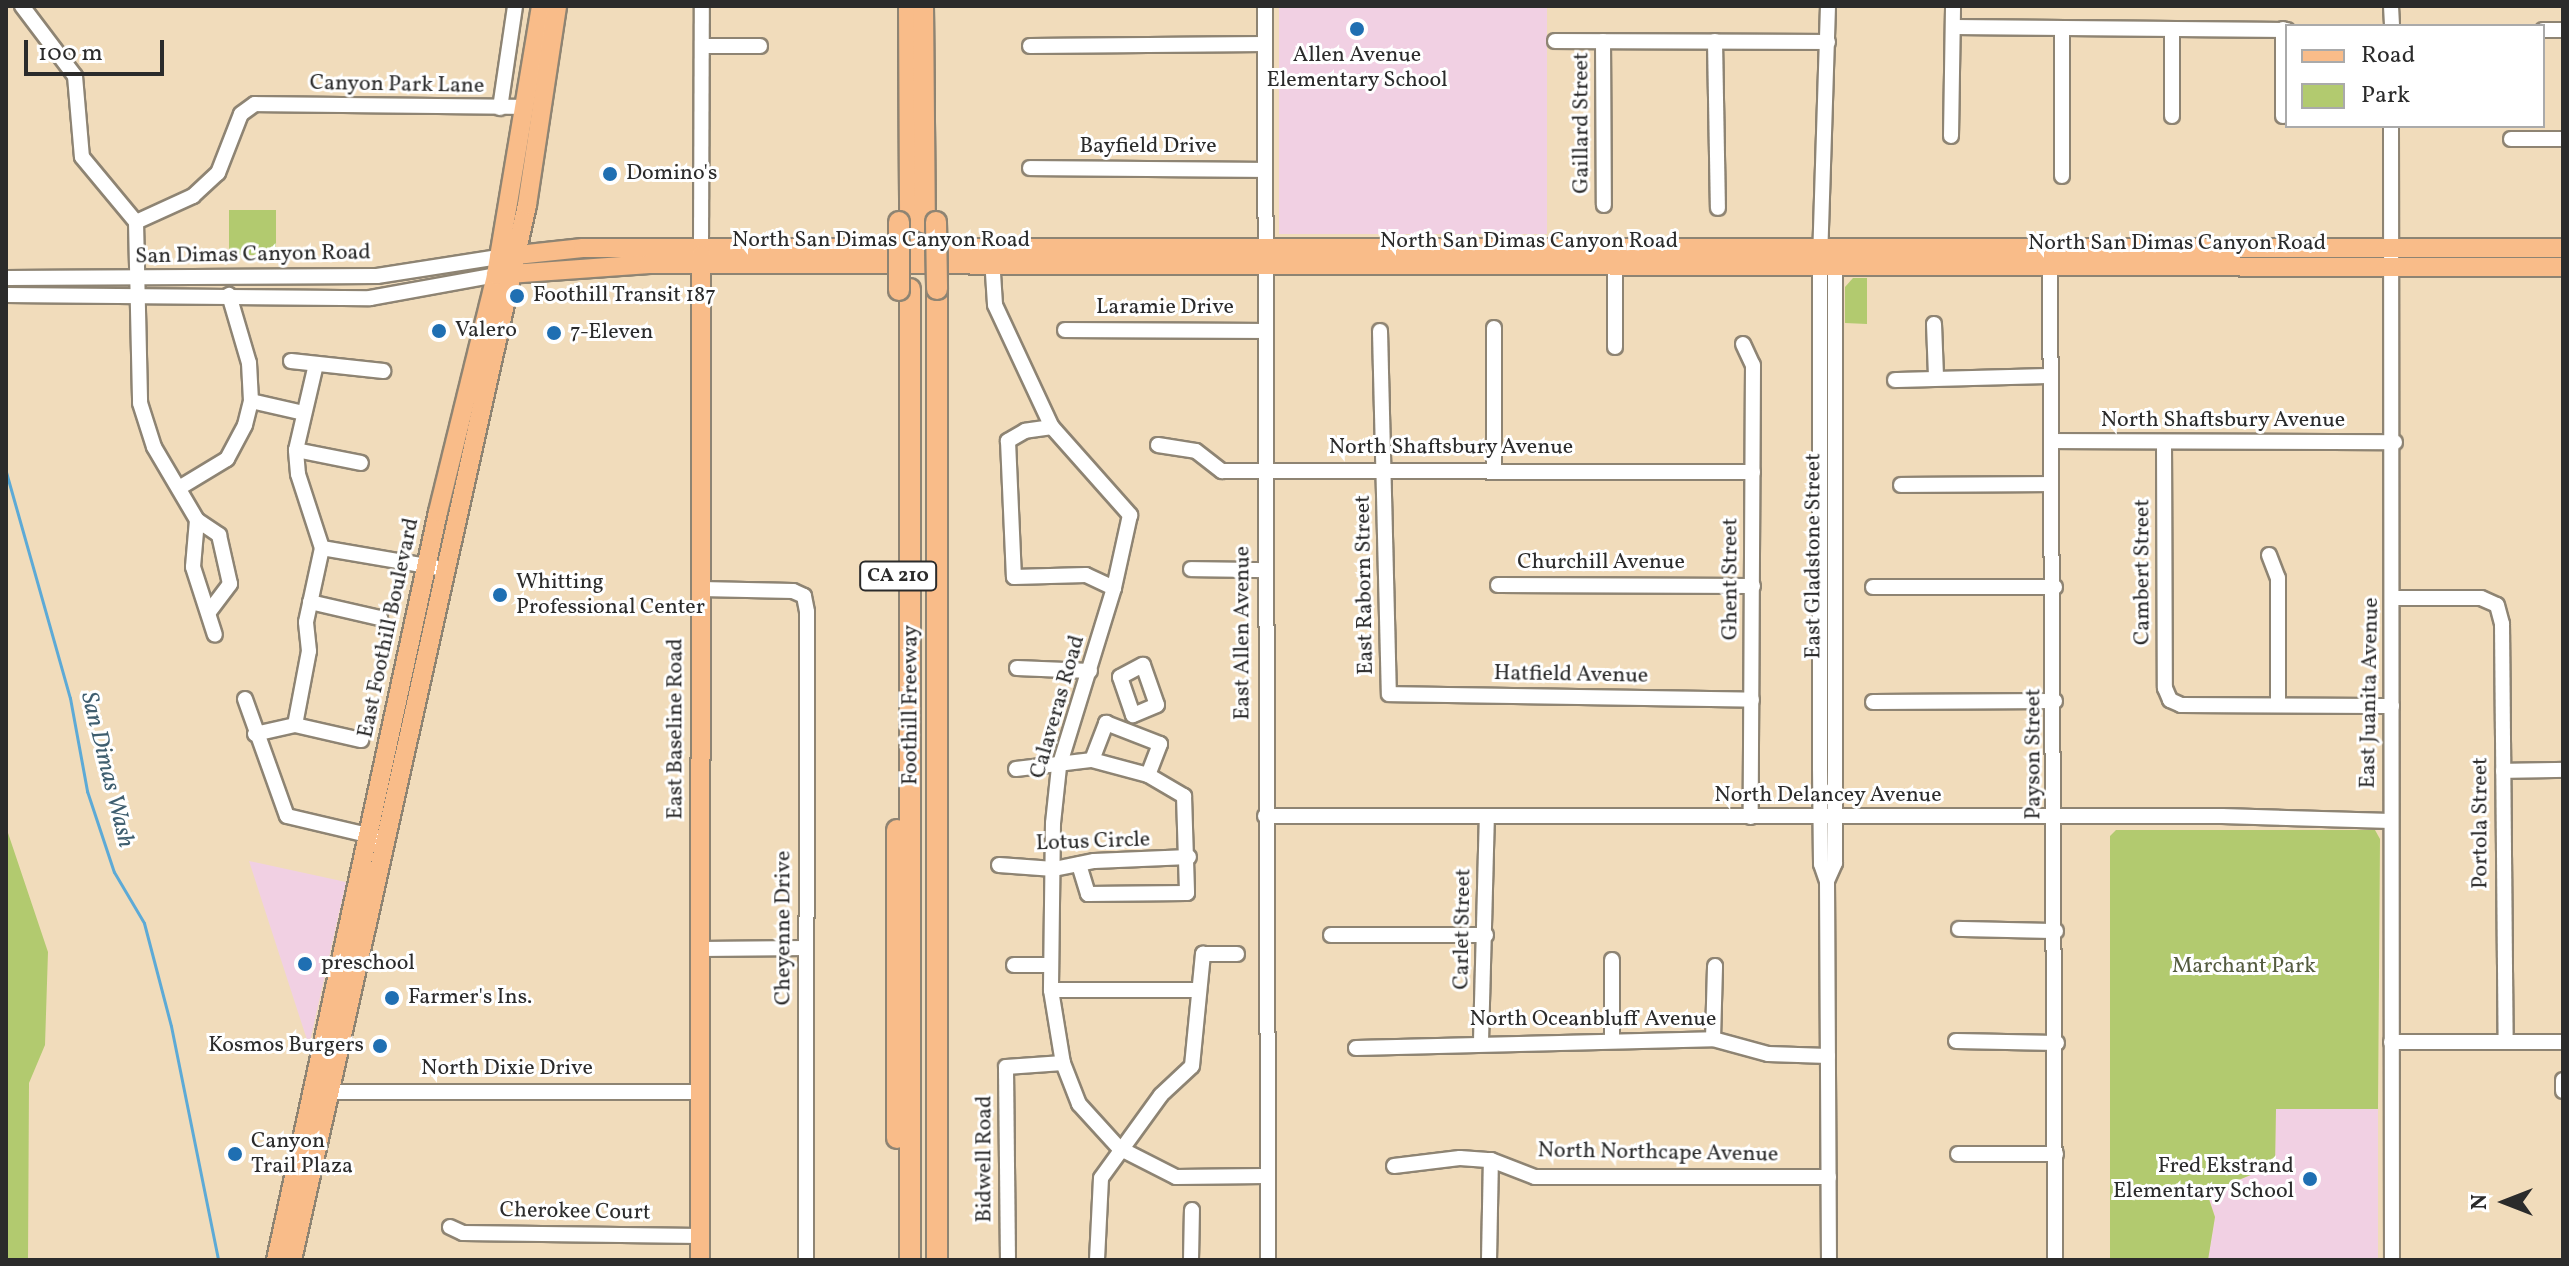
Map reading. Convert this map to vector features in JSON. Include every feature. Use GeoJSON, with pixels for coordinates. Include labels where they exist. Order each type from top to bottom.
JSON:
{"type":"FeatureCollection","features":[{"type":"Feature","properties":{"kind":"highway","name":"Foothill Freeway"},"geometry":{"type":"LineString","coordinates":[[897,1260],[918,222],[934,6]]}},
{"type":"Feature","properties":{"kind":"highway","name":"Foothill Freeway"},"geometry":{"type":"LineString","coordinates":[[907,10],[904,100],[918,222],[918,289],[936,417],[934,920],[937,1260]]}},
{"type":"Feature","properties":{"kind":"highway"},"geometry":{"type":"LineString","coordinates":[[907,10],[930,74]]}},
{"type":"Feature","properties":{"kind":"highway"},"geometry":{"type":"LineString","coordinates":[[910,1260],[918,289]]}},
{"type":"Feature","properties":{"kind":"highway"},"geometry":{"type":"LineString","coordinates":[[925,1260],[925,949],[934,920]]}},
{"type":"Feature","properties":{"kind":"main road","name":"East Foothill Boulevard"},"geometry":{"type":"LineString","coordinates":[[506,264],[541,6]]}},
{"type":"Feature","properties":{"kind":"main road","name":"East Foothill Boulevard"},"geometry":{"type":"LineString","coordinates":[[292,1260],[322,1092],[376,837],[506,264],[557,6]]}},
{"type":"Feature","properties":{"kind":"main road","name":"North San Dimas Canyon Road"},"geometry":{"type":"LineString","coordinates":[[506,264],[701,256],[1615,257],[2050,248],[2563,248]]}},
{"type":"Feature","properties":{"kind":"main road","name":"North San Dimas Canyon Road"},"geometry":{"type":"LineString","coordinates":[[1827,253],[2050,268],[2563,267]]}},
{"type":"Feature","properties":{"kind":"main road","name":"East Baseline Road"},"geometry":{"type":"LineString","coordinates":[[700,1260],[701,256]]}},
{"type":"Feature","properties":{"kind":"main road","name":"East Foothill Boulevard"},"geometry":{"type":"LineString","coordinates":[[276,1260],[322,1092]]}},
{"type":"Feature","properties":{"kind":"street"},"geometry":{"type":"LineString","coordinates":[[22,6],[75,76],[82,157],[136,222],[140,403],[154,447],[197,520],[219,535],[230,584],[208,613]]}},
{"type":"Feature","properties":{"kind":"street"},"geometry":{"type":"LineString","coordinates":[[500,108],[515,6]]}},
{"type":"Feature","properties":{"kind":"street","name":"East Baseline Road"},"geometry":{"type":"LineString","coordinates":[[701,256],[702,6]]}},
{"type":"Feature","properties":{"kind":"street","name":"East Allen Avenue"},"geometry":{"type":"LineString","coordinates":[[1265,6],[1265,1176],[1268,1260]]}},
{"type":"Feature","properties":{"kind":"street","name":"East Gladstone Street"},"geometry":{"type":"LineString","coordinates":[[1828,6],[1828,818],[1835,863],[1827,881],[1829,1260]]}},
{"type":"Feature","properties":{"kind":"street"},"geometry":{"type":"LineString","coordinates":[[1951,136],[1953,6]]}},
{"type":"Feature","properties":{"kind":"street"},"geometry":{"type":"LineString","coordinates":[[1954,27],[2285,30],[2283,116]]}},
{"type":"Feature","properties":{"kind":"street"},"geometry":{"type":"LineString","coordinates":[[2062,29],[2062,176]]}},
{"type":"Feature","properties":{"kind":"street"},"geometry":{"type":"LineString","coordinates":[[2172,30],[2172,116]]}},
{"type":"Feature","properties":{"kind":"street"},"geometry":{"type":"LineString","coordinates":[[1555,41],[1828,42]]}},
{"type":"Feature","properties":{"kind":"street","name":"Gaillard Street"},"geometry":{"type":"LineString","coordinates":[[1603,41],[1604,205]]}},
{"type":"Feature","properties":{"kind":"street"},"geometry":{"type":"LineString","coordinates":[[1715,41],[1718,208]]}},
{"type":"Feature","properties":{"kind":"street"},"geometry":{"type":"LineString","coordinates":[[1030,46],[1265,44]]}},
{"type":"Feature","properties":{"kind":"street"},"geometry":{"type":"LineString","coordinates":[[702,46],[760,46]]}},
{"type":"Feature","properties":{"kind":"street","name":"Canyon Park Lane"},"geometry":{"type":"LineString","coordinates":[[136,222],[193,196],[218,173],[241,114],[255,104],[525,107]]}},
{"type":"Feature","properties":{"kind":"street","name":"East Juanita Avenue"},"geometry":{"type":"LineString","coordinates":[[2391,128],[2390,267],[2395,442],[2391,821],[2392,1260]]}},
{"type":"Feature","properties":{"kind":"street"},"geometry":{"type":"LineString","coordinates":[[2511,139],[2563,139]]}},
{"type":"Feature","properties":{"kind":"street","name":"Bayfield Drive"},"geometry":{"type":"LineString","coordinates":[[1030,168],[1265,170]]}},
{"type":"Feature","properties":{"kind":"street","name":"Payson Street"},"geometry":{"type":"LineString","coordinates":[[2050,248],[2050,484],[2055,587],[2055,1260]]}},
{"type":"Feature","properties":{"kind":"street","name":"Calaveras Road"},"geometry":{"type":"LineString","coordinates":[[992,257],[995,305],[1052,427],[1130,515],[1114,588],[1059,767],[1051,990],[1063,1063],[1079,1104],[1119,1148],[1176,1177],[1265,1176]]}},
{"type":"Feature","properties":{"kind":"street"},"geometry":{"type":"LineString","coordinates":[[1615,257],[1615,347]]}},
{"type":"Feature","properties":{"kind":"street","name":"San Dimas Canyon Road"},"geometry":{"type":"LineString","coordinates":[[6,278],[377,276],[506,264]]}},
{"type":"Feature","properties":{"kind":"street","name":"San Dimas Canyon Road"},"geometry":{"type":"LineString","coordinates":[[6,295],[370,298],[506,264]]}},
{"type":"Feature","properties":{"kind":"street"},"geometry":{"type":"LineString","coordinates":[[179,488],[227,459],[240,441],[251,401],[249,363],[229,295]]}},
{"type":"Feature","properties":{"kind":"street"},"geometry":{"type":"LineString","coordinates":[[1934,324],[1936,376]]}},
{"type":"Feature","properties":{"kind":"street"},"geometry":{"type":"LineString","coordinates":[[1494,328],[1494,468]]}},
{"type":"Feature","properties":{"kind":"street","name":"Laramie Drive"},"geometry":{"type":"LineString","coordinates":[[1065,330],[1265,331]]}},
{"type":"Feature","properties":{"kind":"street","name":"East Raborn Street"},"geometry":{"type":"LineString","coordinates":[[1380,331],[1389,694]]}},
{"type":"Feature","properties":{"kind":"street","name":"Ghent Street"},"geometry":{"type":"LineString","coordinates":[[1743,344],[1753,365],[1751,817]]}},
{"type":"Feature","properties":{"kind":"street"},"geometry":{"type":"LineString","coordinates":[[291,361],[383,371]]}},
{"type":"Feature","properties":{"kind":"street"},"geometry":{"type":"LineString","coordinates":[[295,725],[309,651],[310,602],[322,548],[298,474],[296,450],[316,364]]}},
{"type":"Feature","properties":{"kind":"street"},"geometry":{"type":"LineString","coordinates":[[1895,380],[1936,376],[2050,376]]}},
{"type":"Feature","properties":{"kind":"street"},"geometry":{"type":"LineString","coordinates":[[251,401],[304,413]]}},
{"type":"Feature","properties":{"kind":"street"},"geometry":{"type":"LineString","coordinates":[[1052,427],[1025,431],[1008,441],[1014,577],[1086,575],[1114,588]]}},
{"type":"Feature","properties":{"kind":"street","name":"North Shaftsbury Avenue"},"geometry":{"type":"LineString","coordinates":[[2051,441],[2395,442]]}},
{"type":"Feature","properties":{"kind":"street","name":"Cambert Street"},"geometry":{"type":"LineString","coordinates":[[2164,443],[2165,688],[2170,700],[2181,705],[2278,705]]}},
{"type":"Feature","properties":{"kind":"street","name":"North Shaftsbury Avenue"},"geometry":{"type":"LineString","coordinates":[[1158,445],[1196,451],[1222,471],[1494,468],[1753,472]]}},
{"type":"Feature","properties":{"kind":"street"},"geometry":{"type":"LineString","coordinates":[[296,450],[361,463]]}},
{"type":"Feature","properties":{"kind":"street"},"geometry":{"type":"LineString","coordinates":[[1901,485],[2050,484]]}},
{"type":"Feature","properties":{"kind":"street"},"geometry":{"type":"LineString","coordinates":[[197,520],[193,567],[215,635]]}},
{"type":"Feature","properties":{"kind":"street"},"geometry":{"type":"LineString","coordinates":[[322,548],[436,568]]}},
{"type":"Feature","properties":{"kind":"street"},"geometry":{"type":"LineString","coordinates":[[2269,555],[2278,578],[2278,705],[2392,706]]}},
{"type":"Feature","properties":{"kind":"street"},"geometry":{"type":"LineString","coordinates":[[1191,569],[1265,570]]}},
{"type":"Feature","properties":{"kind":"street","name":"Churchill Avenue"},"geometry":{"type":"LineString","coordinates":[[1498,585],[1753,586]]}},
{"type":"Feature","properties":{"kind":"street"},"geometry":{"type":"LineString","coordinates":[[1873,587],[2055,587]]}},
{"type":"Feature","properties":{"kind":"street","name":"Cheyenne Drive"},"geometry":{"type":"LineString","coordinates":[[701,589],[793,591],[804,596],[806,1260]]}},
{"type":"Feature","properties":{"kind":"street","name":"Portola Street"},"geometry":{"type":"LineString","coordinates":[[2393,598],[2481,598],[2497,605],[2502,624],[2506,1042]]}},
{"type":"Feature","properties":{"kind":"street"},"geometry":{"type":"LineString","coordinates":[[310,602],[380,618]]}},
{"type":"Feature","properties":{"kind":"street"},"geometry":{"type":"LineString","coordinates":[[1017,668],[1090,671]]}},
{"type":"Feature","properties":{"kind":"street","name":"Hatfield Avenue"},"geometry":{"type":"LineString","coordinates":[[1389,694],[1752,700]]}},
{"type":"Feature","properties":{"kind":"street"},"geometry":{"type":"LineString","coordinates":[[245,699],[255,734],[287,816],[376,837]]}},
{"type":"Feature","properties":{"kind":"street"},"geometry":{"type":"LineString","coordinates":[[1873,702],[2055,701]]}},
{"type":"Feature","properties":{"kind":"street"},"geometry":{"type":"LineString","coordinates":[[1133,715],[1136,737]]}},
{"type":"Feature","properties":{"kind":"street"},"geometry":{"type":"LineString","coordinates":[[1092,760],[1106,723],[1160,744],[1148,775]]}},
{"type":"Feature","properties":{"kind":"street"},"geometry":{"type":"LineString","coordinates":[[255,734],[295,725],[361,740]]}},
{"type":"Feature","properties":{"kind":"street"},"geometry":{"type":"LineString","coordinates":[[1016,769],[1059,767],[1092,760],[1148,775],[1184,796],[1189,857],[1187,893],[1088,894],[1079,864]]}},
{"type":"Feature","properties":{"kind":"street"},"geometry":{"type":"LineString","coordinates":[[2503,771],[2563,770]]}},
{"type":"Feature","properties":{"kind":"street","name":"North Delancey Avenue"},"geometry":{"type":"LineString","coordinates":[[1265,816],[2391,821]]}},
{"type":"Feature","properties":{"kind":"street","name":"Carlet Street"},"geometry":{"type":"LineString","coordinates":[[1481,1041],[1487,817]]}},
{"type":"Feature","properties":{"kind":"street","name":"Lotus Circle"},"geometry":{"type":"LineString","coordinates":[[999,865],[1054,869],[1079,864],[1189,857]]}},
{"type":"Feature","properties":{"kind":"street"},"geometry":{"type":"LineString","coordinates":[[1959,929],[2056,931]]}},
{"type":"Feature","properties":{"kind":"street"},"geometry":{"type":"LineString","coordinates":[[1331,935],[1486,935]]}},
{"type":"Feature","properties":{"kind":"street"},"geometry":{"type":"LineString","coordinates":[[700,949],[806,948]]}},
{"type":"Feature","properties":{"kind":"street"},"geometry":{"type":"LineString","coordinates":[[1097,1260],[1101,1178],[1119,1148],[1192,1066],[1196,990],[1203,954],[1237,954]]}},
{"type":"Feature","properties":{"kind":"street"},"geometry":{"type":"LineString","coordinates":[[1612,960],[1612,1038]]}},
{"type":"Feature","properties":{"kind":"street"},"geometry":{"type":"LineString","coordinates":[[1014,965],[1051,965]]}},
{"type":"Feature","properties":{"kind":"street"},"geometry":{"type":"LineString","coordinates":[[1713,1039],[1715,966]]}},
{"type":"Feature","properties":{"kind":"street"},"geometry":{"type":"LineString","coordinates":[[1051,990],[1196,990]]}},
{"type":"Feature","properties":{"kind":"street","name":"North Oceanbluff Avenue"},"geometry":{"type":"LineString","coordinates":[[1356,1048],[1481,1041],[1713,1039],[1768,1054],[1828,1056]]}},
{"type":"Feature","properties":{"kind":"street"},"geometry":{"type":"LineString","coordinates":[[1956,1041],[2057,1043]]}},
{"type":"Feature","properties":{"kind":"street"},"geometry":{"type":"LineString","coordinates":[[2391,1042],[2563,1042]]}},
{"type":"Feature","properties":{"kind":"street","name":"Bidwell Road"},"geometry":{"type":"LineString","coordinates":[[1008,1260],[1006,1067],[1063,1063]]}},
{"type":"Feature","properties":{"kind":"street"},"geometry":{"type":"LineString","coordinates":[[2563,1080],[2563,1091]]}},
{"type":"Feature","properties":{"kind":"street","name":"North Dixie Drive"},"geometry":{"type":"LineString","coordinates":[[322,1092],[699,1092]]}},
{"type":"Feature","properties":{"kind":"street"},"geometry":{"type":"LineString","coordinates":[[1958,1154],[2056,1154]]}},
{"type":"Feature","properties":{"kind":"street"},"geometry":{"type":"LineString","coordinates":[[1489,1260],[1491,1160]]}},
{"type":"Feature","properties":{"kind":"street","name":"North Northcape Avenue"},"geometry":{"type":"LineString","coordinates":[[1394,1166],[1491,1160],[1535,1177],[1829,1177]]}},
{"type":"Feature","properties":{"kind":"street"},"geometry":{"type":"LineString","coordinates":[[1191,1260],[1192,1210]]}},
{"type":"Feature","properties":{"kind":"street","name":"Cherokee Court"},"geometry":{"type":"LineString","coordinates":[[450,1227],[463,1233],[700,1236]]}},
{"type":"Feature","properties":{"kind":"shaded area"},"geometry":{"type":"Polygon","coordinates":[[[1279,6],[1547,6],[1547,234],[1279,234],[1279,6]]]}},
{"type":"Feature","properties":{"kind":"shaded area","name":"preschool"},"geometry":{"type":"Polygon","coordinates":[[[249,861],[346,882],[309,1046],[249,861]]]}},
{"type":"Feature","properties":{"kind":"shaded area","name":"Fred Ekstrand Elementary School"},"geometry":{"type":"Polygon","coordinates":[[[2276,1109],[2378,1109],[2378,1260],[2208,1260],[2215,1217],[2207,1193],[2275,1165],[2276,1109]]]}},
{"type":"Feature","properties":{"kind":"green space"},"geometry":{"type":"Polygon","coordinates":[[[229,210],[276,210],[276,255],[229,255],[229,210]]]}},
{"type":"Feature","properties":{"kind":"green space"},"geometry":{"type":"Polygon","coordinates":[[[1853,278],[1867,278],[1867,324],[1845,323],[1845,287],[1853,278]]]}},
{"type":"Feature","properties":{"kind":"green space"},"geometry":{"type":"Polygon","coordinates":[[[6,827],[48,952],[45,1045],[29,1083],[28,1260],[6,1260],[6,827]]]}},
{"type":"Feature","properties":{"kind":"green space","name":"Marchant Park"},"geometry":{"type":"Polygon","coordinates":[[[2116,830],[2375,830],[2380,839],[2378,1109],[2276,1109],[2275,1165],[2207,1193],[2215,1217],[2208,1260],[2110,1260],[2110,836],[2116,830]]]}},
{"type":"Feature","properties":{"kind":"waterway","name":"San Dimas Wash"},"geometry":{"type":"LineString","coordinates":[[6,472],[70,698],[87,791],[114,872],[144,923],[171,1026],[218,1260]]}},
{"type":"Feature","properties":{"kind":"place","name":"Allen Avenue Elementary School"},"geometry":{"type":"Point","coordinates":[1357,29]}},
{"type":"Feature","properties":{"kind":"place","name":"Domino's"},"geometry":{"type":"Point","coordinates":[610,174]}},
{"type":"Feature","properties":{"kind":"place","name":"Foothill Transit 187"},"geometry":{"type":"Point","coordinates":[517,296]}},
{"type":"Feature","properties":{"kind":"place","name":"Valero"},"geometry":{"type":"Point","coordinates":[439,331]}},
{"type":"Feature","properties":{"kind":"place","name":"7-Eleven"},"geometry":{"type":"Point","coordinates":[554,333]}},
{"type":"Feature","properties":{"kind":"place","name":"Whitting Professional Center"},"geometry":{"type":"Point","coordinates":[500,595]}},
{"type":"Feature","properties":{"kind":"place","name":"preschool"},"geometry":{"type":"Point","coordinates":[305,964]}},
{"type":"Feature","properties":{"kind":"place","name":"Farmer's Ins."},"geometry":{"type":"Point","coordinates":[392,998]}},
{"type":"Feature","properties":{"kind":"place","name":"Kosmos Burgers"},"geometry":{"type":"Point","coordinates":[380,1046]}},
{"type":"Feature","properties":{"kind":"place","name":"Canyon Trail Plaza"},"geometry":{"type":"Point","coordinates":[235,1154]}},
{"type":"Feature","properties":{"kind":"place","name":"Fred Ekstrand Elementary School"},"geometry":{"type":"Point","coordinates":[2310,1179]}}]}
